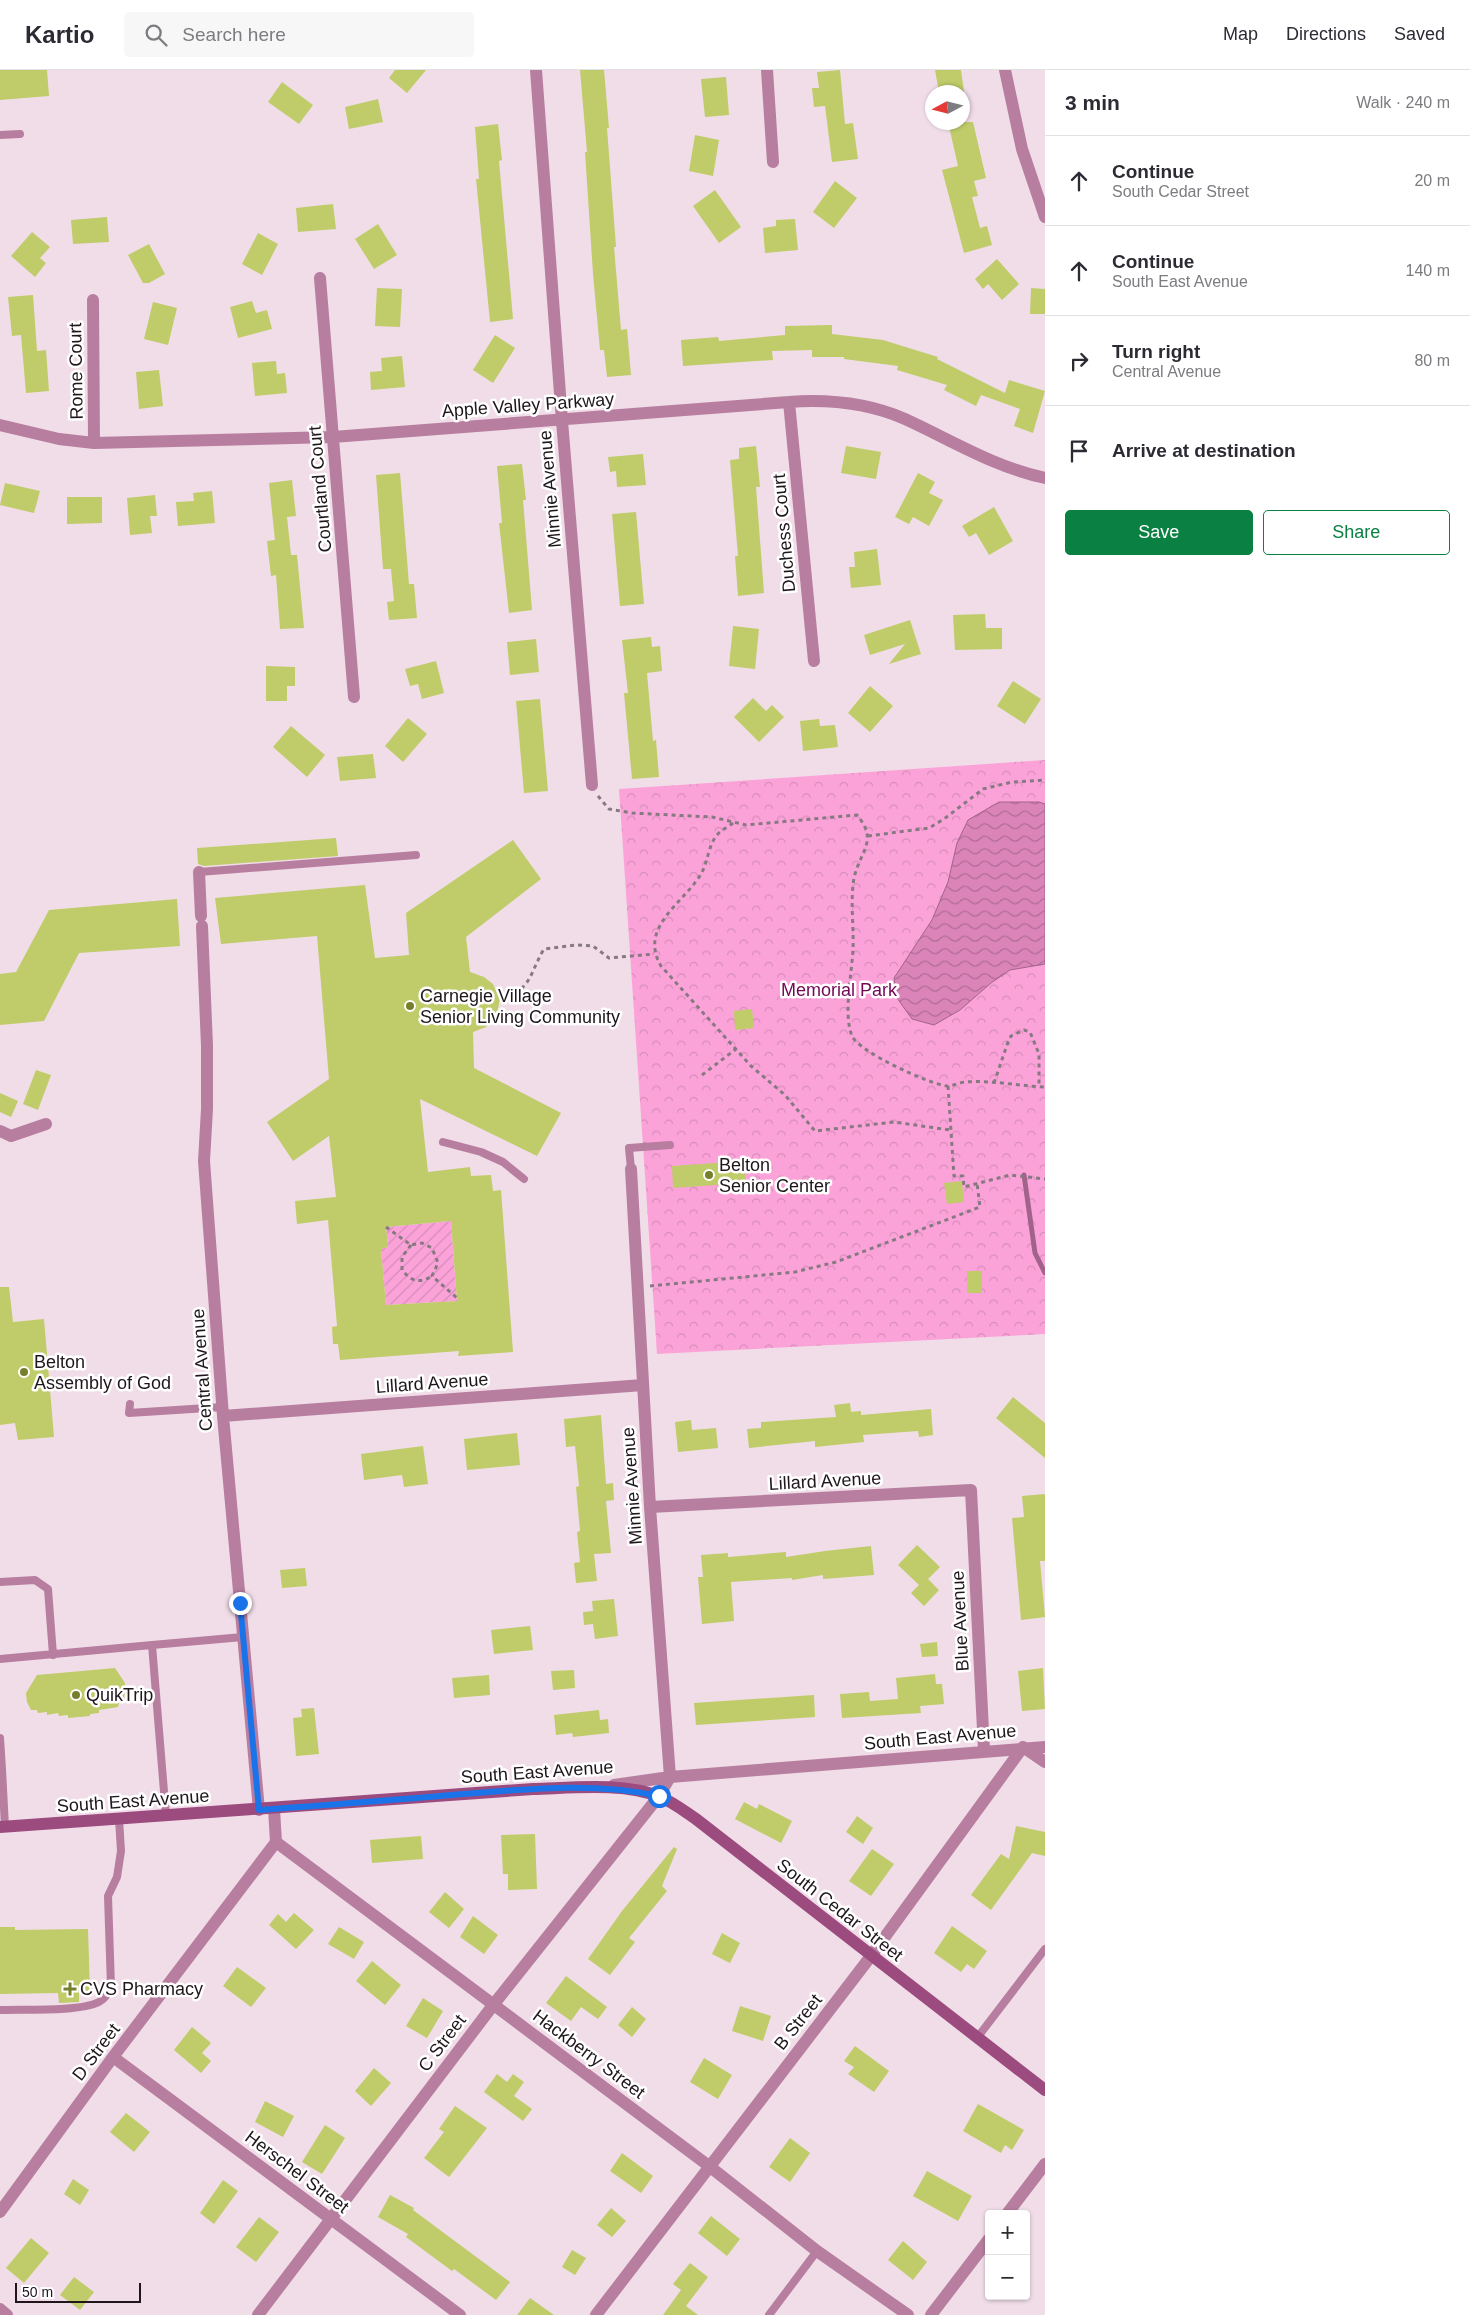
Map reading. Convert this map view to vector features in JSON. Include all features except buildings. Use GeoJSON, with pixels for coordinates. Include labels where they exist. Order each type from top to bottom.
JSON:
{"type":"FeatureCollection","features":[{"type":"Feature","properties":{"kind":"main road","name":"South East Avenue"},"geometry":{"type":"LineString","coordinates":[[2,1827],[533,1789],[600,1788]]}},
{"type":"Feature","properties":{"kind":"main road","name":"South Cedar Street"},"geometry":{"type":"LineString","coordinates":[[600,1788],[631,1790],[659,1796],[696,1819],[1045,2090]]}},
{"type":"Feature","properties":{"kind":"street","name":"Minnie Avenue"},"geometry":{"type":"LineString","coordinates":[[536,70],[592,785]]}},
{"type":"Feature","properties":{"kind":"street"},"geometry":{"type":"LineString","coordinates":[[767,70],[773,162]]}},
{"type":"Feature","properties":{"kind":"street"},"geometry":{"type":"LineString","coordinates":[[1005,70],[1022,149],[1045,218]]}},
{"type":"Feature","properties":{"kind":"street","name":"Courtland Court"},"geometry":{"type":"LineString","coordinates":[[320,278],[354,697]]}},
{"type":"Feature","properties":{"kind":"street","name":"Rome Court"},"geometry":{"type":"LineString","coordinates":[[93,300],[94,442]]}},
{"type":"Feature","properties":{"kind":"street","name":"Apple Valley Parkway"},"geometry":{"type":"LineString","coordinates":[[0,425],[59,439],[94,442],[333,437],[830,400],[885,412],[904,419],[975,454],[1009,468],[1045,478]]}},
{"type":"Feature","properties":{"kind":"street","name":"Duchess Court"},"geometry":{"type":"LineString","coordinates":[[789,402],[814,661]]}},
{"type":"Feature","properties":{"kind":"street","name":"Central Avenue"},"geometry":{"type":"LineString","coordinates":[[200,872],[207,1046],[207,1109],[204,1161],[223,1411],[259,1810]]}},
{"type":"Feature","properties":{"kind":"street"},"geometry":{"type":"LineString","coordinates":[[0,1131],[11,1136],[46,1124]]}},
{"type":"Feature","properties":{"kind":"street","name":"Minnie Avenue"},"geometry":{"type":"LineString","coordinates":[[631,1169],[650,1507],[670,1778]]}},
{"type":"Feature","properties":{"kind":"street","name":"Lillard Avenue"},"geometry":{"type":"LineString","coordinates":[[223,1411],[643,1385]]}},
{"type":"Feature","properties":{"kind":"street","name":"Lillard Avenue"},"geometry":{"type":"LineString","coordinates":[[650,1507],[971,1490]]}},
{"type":"Feature","properties":{"kind":"street","name":"Blue Avenue"},"geometry":{"type":"LineString","coordinates":[[971,1490],[984,1750]]}},
{"type":"Feature","properties":{"kind":"street","name":"South East Avenue"},"geometry":{"type":"LineString","coordinates":[[600,1788],[670,1778],[1045,1746]]}},
{"type":"Feature","properties":{"kind":"street"},"geometry":{"type":"LineString","coordinates":[[1023,1747],[1045,1762]]}},
{"type":"Feature","properties":{"kind":"street","name":"B Street"},"geometry":{"type":"LineString","coordinates":[[596,2315],[871,1956],[1023,1747]]}},
{"type":"Feature","properties":{"kind":"street"},"geometry":{"type":"LineString","coordinates":[[659,1796],[670,1778]]}},
{"type":"Feature","properties":{"kind":"street","name":"C Street"},"geometry":{"type":"LineString","coordinates":[[258,2315],[494,2004],[659,1796]]}},
{"type":"Feature","properties":{"kind":"street"},"geometry":{"type":"LineString","coordinates":[[274,1809],[276,1842]]}},
{"type":"Feature","properties":{"kind":"street","name":"Hackberry Street"},"geometry":{"type":"LineString","coordinates":[[276,1842],[709,2166],[817,2251],[908,2315]]}},
{"type":"Feature","properties":{"kind":"street","name":"D Street"},"geometry":{"type":"LineString","coordinates":[[0,2212],[113,2057],[276,1842]]}},
{"type":"Feature","properties":{"kind":"street","name":"Herschel Street"},"geometry":{"type":"LineString","coordinates":[[113,2057],[460,2315]]}},
{"type":"Feature","properties":{"kind":"street"},"geometry":{"type":"LineString","coordinates":[[1010,2210],[1045,2164]]}},
{"type":"Feature","properties":{"kind":"street"},"geometry":{"type":"LineString","coordinates":[[931,2315],[985,2243]]}},
{"type":"Feature","properties":{"kind":"street"},"geometry":{"type":"LineString","coordinates":[[0,2309],[8,2315]]}},
{"type":"Feature","properties":{"kind":"lane"},"geometry":{"type":"LineString","coordinates":[[0,135],[20,134]]}},
{"type":"Feature","properties":{"kind":"lane"},"geometry":{"type":"LineString","coordinates":[[200,872],[416,855]]}},
{"type":"Feature","properties":{"kind":"lane"},"geometry":{"type":"LineString","coordinates":[[443,1142],[488,1155],[503,1162],[524,1180]]}},
{"type":"Feature","properties":{"kind":"lane"},"geometry":{"type":"LineString","coordinates":[[631,1169],[629,1148],[670,1145]]}},
{"type":"Feature","properties":{"kind":"lane"},"geometry":{"type":"LineString","coordinates":[[130,1404],[129,1412],[223,1411]]}},
{"type":"Feature","properties":{"kind":"lane"},"geometry":{"type":"LineString","coordinates":[[0,1582],[35,1580],[48,1589],[53,1655]]}},
{"type":"Feature","properties":{"kind":"lane"},"geometry":{"type":"LineString","coordinates":[[0,1659],[243,1637]]}},
{"type":"Feature","properties":{"kind":"lane"},"geometry":{"type":"LineString","coordinates":[[152,1645],[166,1816]]}},
{"type":"Feature","properties":{"kind":"lane"},"geometry":{"type":"LineString","coordinates":[[0,1738],[2,1827]]}},
{"type":"Feature","properties":{"kind":"lane"},"geometry":{"type":"LineString","coordinates":[[0,2010],[85,2007],[100,2001],[112,1987],[108,1896],[117,1877],[120,1851],[119,1819]]}},
{"type":"Feature","properties":{"kind":"lane"},"geometry":{"type":"LineString","coordinates":[[977,2038],[1045,1949]]}},
{"type":"Feature","properties":{"kind":"lane"},"geometry":{"type":"LineString","coordinates":[[769,2315],[817,2251]]}},
{"type":"Feature","properties":{"kind":"path"},"geometry":{"type":"LineString","coordinates":[[868,836],[929,828],[983,789],[1012,782],[1045,780]]}},
{"type":"Feature","properties":{"kind":"path"},"geometry":{"type":"LineString","coordinates":[[592,785],[600,800],[609,809],[632,813],[712,817],[746,825],[857,816],[865,825],[868,836],[855,876],[852,896],[853,948],[848,1024],[852,1037],[859,1046],[870,1054],[913,1074],[948,1086],[965,1082],[1045,1086]]}},
{"type":"Feature","properties":{"kind":"path"},"geometry":{"type":"LineString","coordinates":[[734,823],[718,835],[701,874],[671,907],[660,927],[653,946],[654,954],[661,966],[751,1066],[785,1095],[815,1131],[894,1122],[950,1130]]}},
{"type":"Feature","properties":{"kind":"path"},"geometry":{"type":"LineString","coordinates":[[500,999],[515,995],[524,987],[533,974],[544,950],[577,945],[593,946],[608,958],[654,954]]}},
{"type":"Feature","properties":{"kind":"path"},"geometry":{"type":"LineString","coordinates":[[994,1084],[1008,1042],[1012,1036],[1024,1030],[1030,1032],[1039,1054],[1039,1086]]}},
{"type":"Feature","properties":{"kind":"path"},"geometry":{"type":"LineString","coordinates":[[702,1075],[736,1049]]}},
{"type":"Feature","properties":{"kind":"path"},"geometry":{"type":"LineString","coordinates":[[948,1086],[954,1176],[962,1176],[964,1187],[1010,1174],[1045,1179]]}},
{"type":"Feature","properties":{"kind":"path"},"geometry":{"type":"LineString","coordinates":[[638,1286],[795,1272],[836,1262],[980,1208],[977,1183]]}},
{"type":"Feature","properties":{"kind":"path"},"geometry":{"type":"LineString","coordinates":[[386,1227],[411,1245],[422,1244],[432,1248],[438,1263],[432,1276],[417,1281],[411,1280],[402,1270],[402,1256],[411,1245]]}},
{"type":"Feature","properties":{"kind":"path"},"geometry":{"type":"LineString","coordinates":[[432,1276],[457,1298]]}},
{"type":"Feature","properties":{"kind":"green space","name":"Memorial Park"},"geometry":{"type":"Polygon","coordinates":[[[1045,760],[1045,1334],[657,1354],[619,789],[1045,760]]]}},
{"type":"Feature","properties":{"kind":"green space"},"geometry":{"type":"Polygon","coordinates":[[[451,1221],[457,1301],[386,1305],[381,1249],[388,1247],[386,1227],[451,1221]]]}},
{"type":"Feature","properties":{"kind":"water"},"geometry":{"type":"Polygon","coordinates":[[[999,802],[1039,802],[1045,804],[1045,964],[1010,970],[991,983],[960,1010],[934,1025],[912,1019],[897,998],[894,978],[932,920],[948,882],[957,843],[968,820],[999,802]]]}},
{"type":"Feature","properties":{"kind":"waterway"},"geometry":{"type":"LineString","coordinates":[[1024,1175],[1035,1253],[1045,1273]]}},
{"type":"Feature","properties":{"kind":"place","name":"Carnegie Village Senior Living Community"},"geometry":{"type":"Point","coordinates":[410,1006]}},
{"type":"Feature","properties":{"kind":"place","name":"Belton Senior Center"},"geometry":{"type":"Point","coordinates":[709,1175]}},
{"type":"Feature","properties":{"kind":"place","name":"Belton Assembly of God"},"geometry":{"type":"Point","coordinates":[24,1372]}},
{"type":"Feature","properties":{"kind":"place","name":"QuikTrip"},"geometry":{"type":"Point","coordinates":[76,1695]}},
{"type":"Feature","properties":{"kind":"place","name":"CVS Pharmacy"},"geometry":{"type":"Point","coordinates":[70,1989]}},
{"type":"Feature","properties":{"kind":"route"},"geometry":{"type":"LineString","coordinates":[[240,1603],[259,1810],[533,1789],[600,1788],[631,1790],[659,1796]]}}]}
